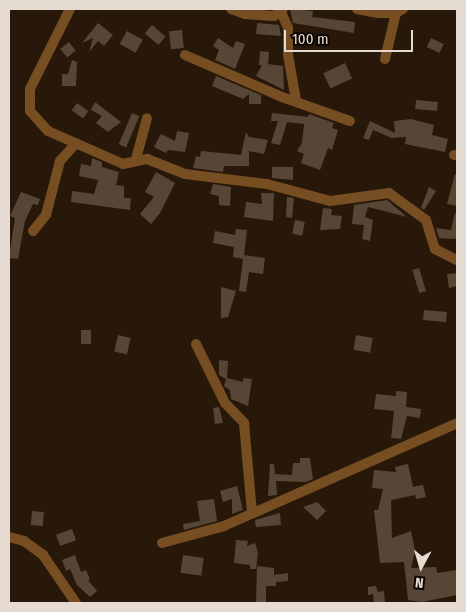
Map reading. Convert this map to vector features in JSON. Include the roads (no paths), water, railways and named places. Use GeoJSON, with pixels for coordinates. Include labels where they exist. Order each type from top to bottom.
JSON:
{"type":"FeatureCollection","features":[{"type":"Feature","properties":{"kind":"street"},"geometry":{"type":"LineString","coordinates":[[70,9],[56,32],[28,99],[30,111],[38,122],[76,143],[123,164],[147,159],[185,174],[267,184],[330,201],[389,193],[426,220],[435,249],[457,260]]}},
{"type":"Feature","properties":{"kind":"street"},"geometry":{"type":"LineString","coordinates":[[232,9],[244,14],[274,16],[282,10],[288,28],[288,55],[296,100]]}},
{"type":"Feature","properties":{"kind":"street"},"geometry":{"type":"LineString","coordinates":[[357,9],[399,11],[385,59]]}},
{"type":"Feature","properties":{"kind":"street"},"geometry":{"type":"LineString","coordinates":[[185,55],[350,121]]}},
{"type":"Feature","properties":{"kind":"street"},"geometry":{"type":"LineString","coordinates":[[136,160],[147,118]]}},
{"type":"Feature","properties":{"kind":"street"},"geometry":{"type":"LineString","coordinates":[[33,231],[46,215],[60,161],[76,143]]}},
{"type":"Feature","properties":{"kind":"street"},"geometry":{"type":"LineString","coordinates":[[196,344],[225,403],[244,423],[252,512]]}},
{"type":"Feature","properties":{"kind":"street"},"geometry":{"type":"LineString","coordinates":[[162,543],[224,526],[457,423]]}},
{"type":"Feature","properties":{"kind":"street"},"geometry":{"type":"LineString","coordinates":[[9,537],[24,541],[43,555],[76,603]]}}]}
